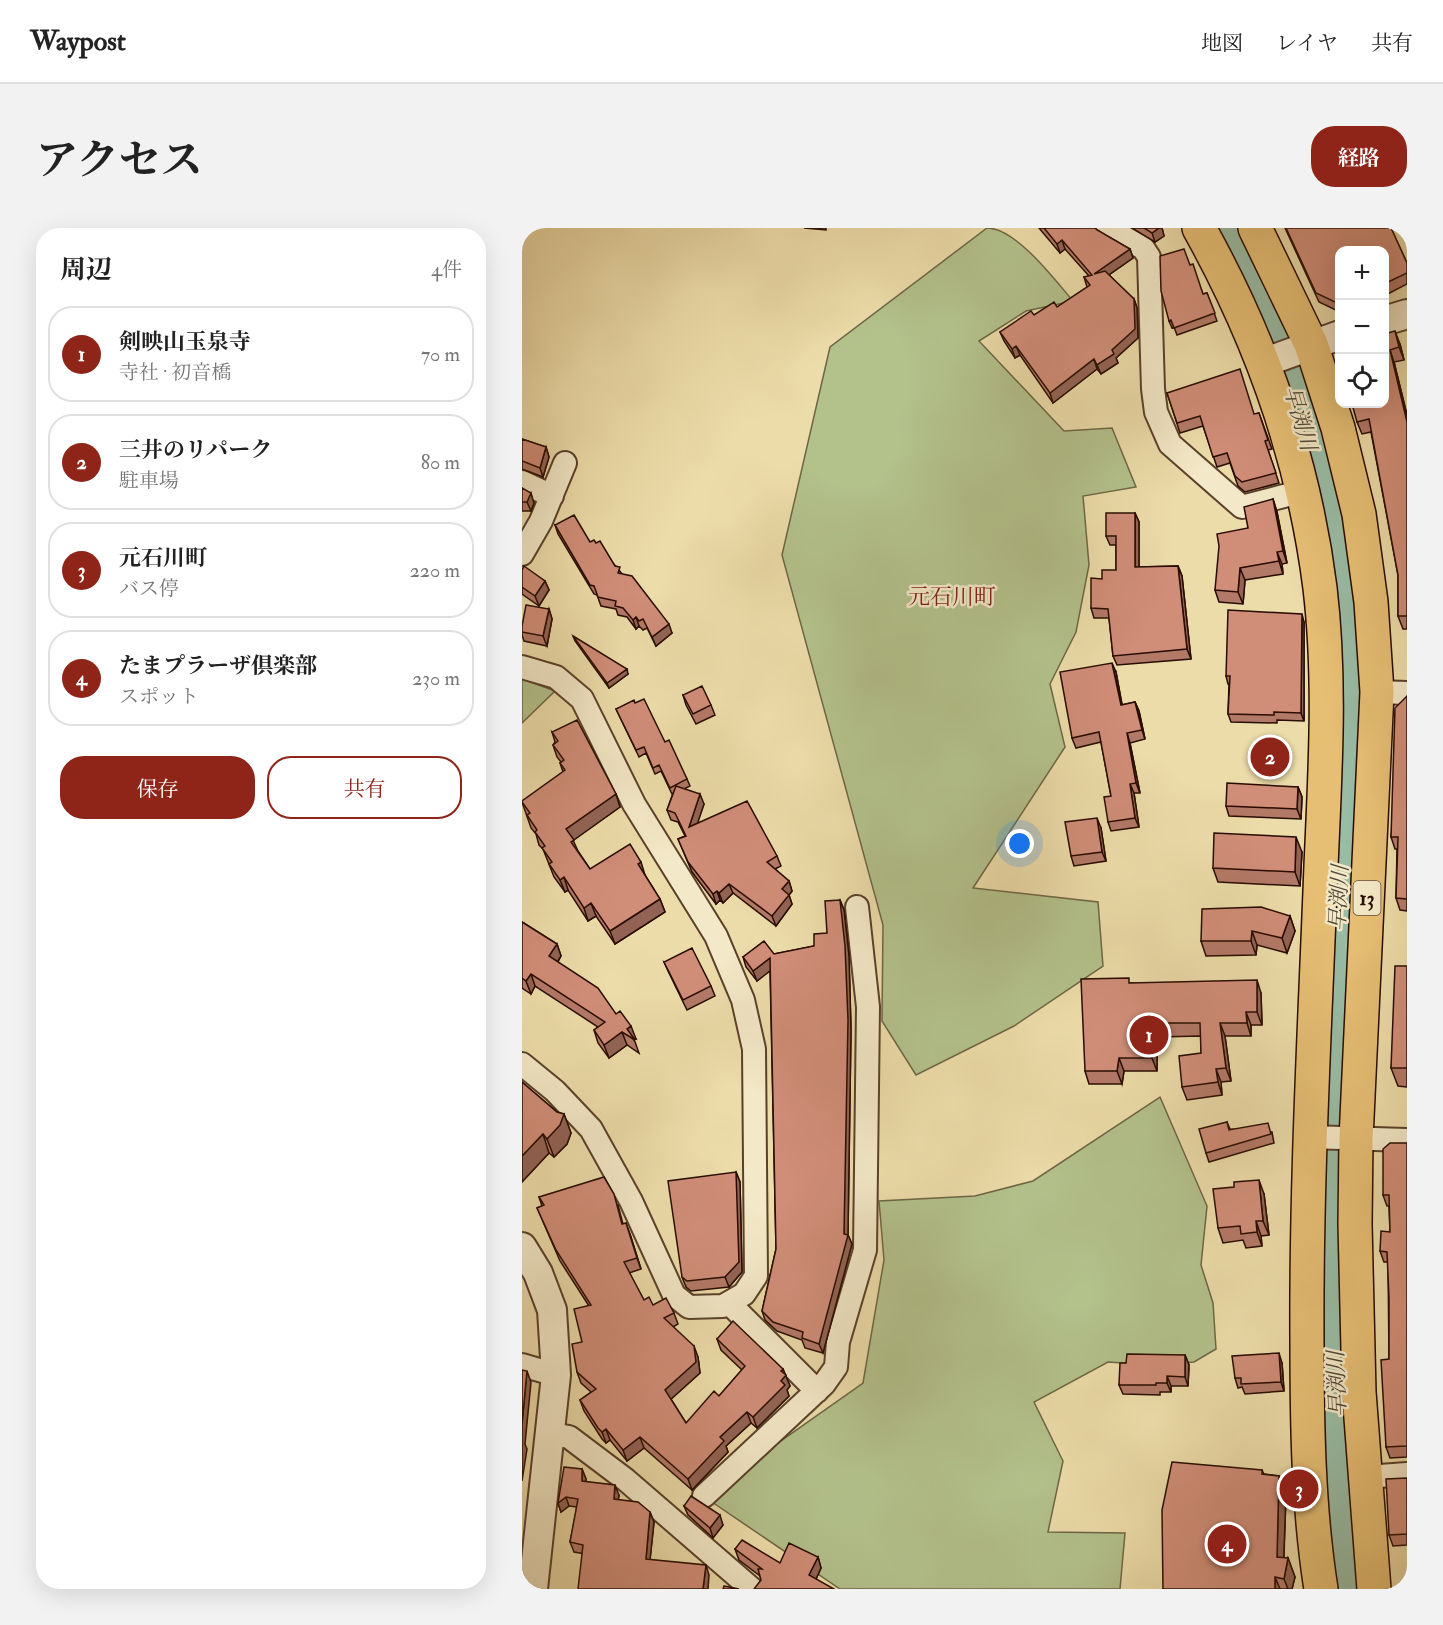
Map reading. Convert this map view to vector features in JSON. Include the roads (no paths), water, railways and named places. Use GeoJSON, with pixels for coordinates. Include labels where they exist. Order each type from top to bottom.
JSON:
{"type":"FeatureCollection","features":[{"type":"Feature","properties":{"kind":"main road","name":"13"},"geometry":{"type":"LineString","coordinates":[[1199,228],[1240,308],[1297,350]]}},
{"type":"Feature","properties":{"kind":"main road","name":"13"},"geometry":{"type":"LineString","coordinates":[[1255,228],[1297,350],[1338,428],[1359,514],[1371,602],[1392,693],[1356,1139],[1359,1392],[1374,1589]]}},
{"type":"Feature","properties":{"kind":"main road","name":"13"},"geometry":{"type":"LineString","coordinates":[[1297,350],[1285,426],[1303,491],[1320,588],[1327,691],[1308,1137],[1307,1392],[1313,1539],[1321,1589]]}},
{"type":"Feature","properties":{"kind":"street"},"geometry":{"type":"LineString","coordinates":[[1107,228],[1143,248],[1149,257],[1153,389],[1156,412],[1170,444],[1242,507],[1303,491]]}},
{"type":"Feature","properties":{"kind":"street"},"geometry":{"type":"LineString","coordinates":[[1389,319],[1407,314]]}},
{"type":"Feature","properties":{"kind":"street"},"geometry":{"type":"LineString","coordinates":[[522,554],[552,496],[565,464]]}},
{"type":"Feature","properties":{"kind":"street"},"geometry":{"type":"LineString","coordinates":[[522,482],[552,496]]}},
{"type":"Feature","properties":{"kind":"street"},"geometry":{"type":"LineString","coordinates":[[522,667],[556,677],[582,699],[634,804],[716,936],[743,1000],[754,1049],[756,1276],[744,1294],[723,1306],[689,1307],[674,1295],[632,1201],[591,1129],[555,1091],[522,1064]]}},
{"type":"Feature","properties":{"kind":"street"},"geometry":{"type":"LineString","coordinates":[[704,1496],[817,1391],[836,1367],[838,1342],[865,1251],[868,1007],[857,907]]}},
{"type":"Feature","properties":{"kind":"street"},"geometry":{"type":"LineString","coordinates":[[1308,1137],[1407,1140]]}},
{"type":"Feature","properties":{"kind":"street"},"geometry":{"type":"LineString","coordinates":[[522,1247],[538,1273],[552,1311],[556,1375],[552,1434],[533,1589]]}},
{"type":"Feature","properties":{"kind":"street"},"geometry":{"type":"LineString","coordinates":[[729,1303],[817,1391]]}},
{"type":"Feature","properties":{"kind":"street"},"geometry":{"type":"LineString","coordinates":[[522,1365],[556,1375]]}},
{"type":"Feature","properties":{"kind":"street"},"geometry":{"type":"LineString","coordinates":[[552,1434],[569,1437],[626,1480],[752,1589]]}},
{"type":"Feature","properties":{"kind":"street"},"geometry":{"type":"LineString","coordinates":[[1366,1477],[1407,1474]]}},
{"type":"Feature","properties":{"kind":"street"},"geometry":{"type":"LineString","coordinates":[[720,1589],[723,1566]]}},
{"type":"Feature","properties":{"kind":"waterway","name":"早渕川"},"geometry":{"type":"LineString","coordinates":[[1222,228],[1267,319],[1284,362],[1312,456],[1333,556],[1349,674],[1326,1120],[1337,1416],[1350,1589]]}},
{"type":"Feature","properties":{"kind":"place","name":"三井のリパーク"},"geometry":{"type":"Point","coordinates":[1270,757]}},
{"type":"Feature","properties":{"kind":"place","name":"剣映山玉泉寺"},"geometry":{"type":"Point","coordinates":[1149,1035]}},
{"type":"Feature","properties":{"kind":"place","name":"元石川町"},"geometry":{"type":"Point","coordinates":[1299,1489]}},
{"type":"Feature","properties":{"kind":"place","name":"たまプラーザ倶楽部"},"geometry":{"type":"Point","coordinates":[1227,1544]}},
{"type":"Feature","properties":{"kind":"district","name":"元石川町"},"geometry":{"type":"Point","coordinates":[952,596]}}]}
